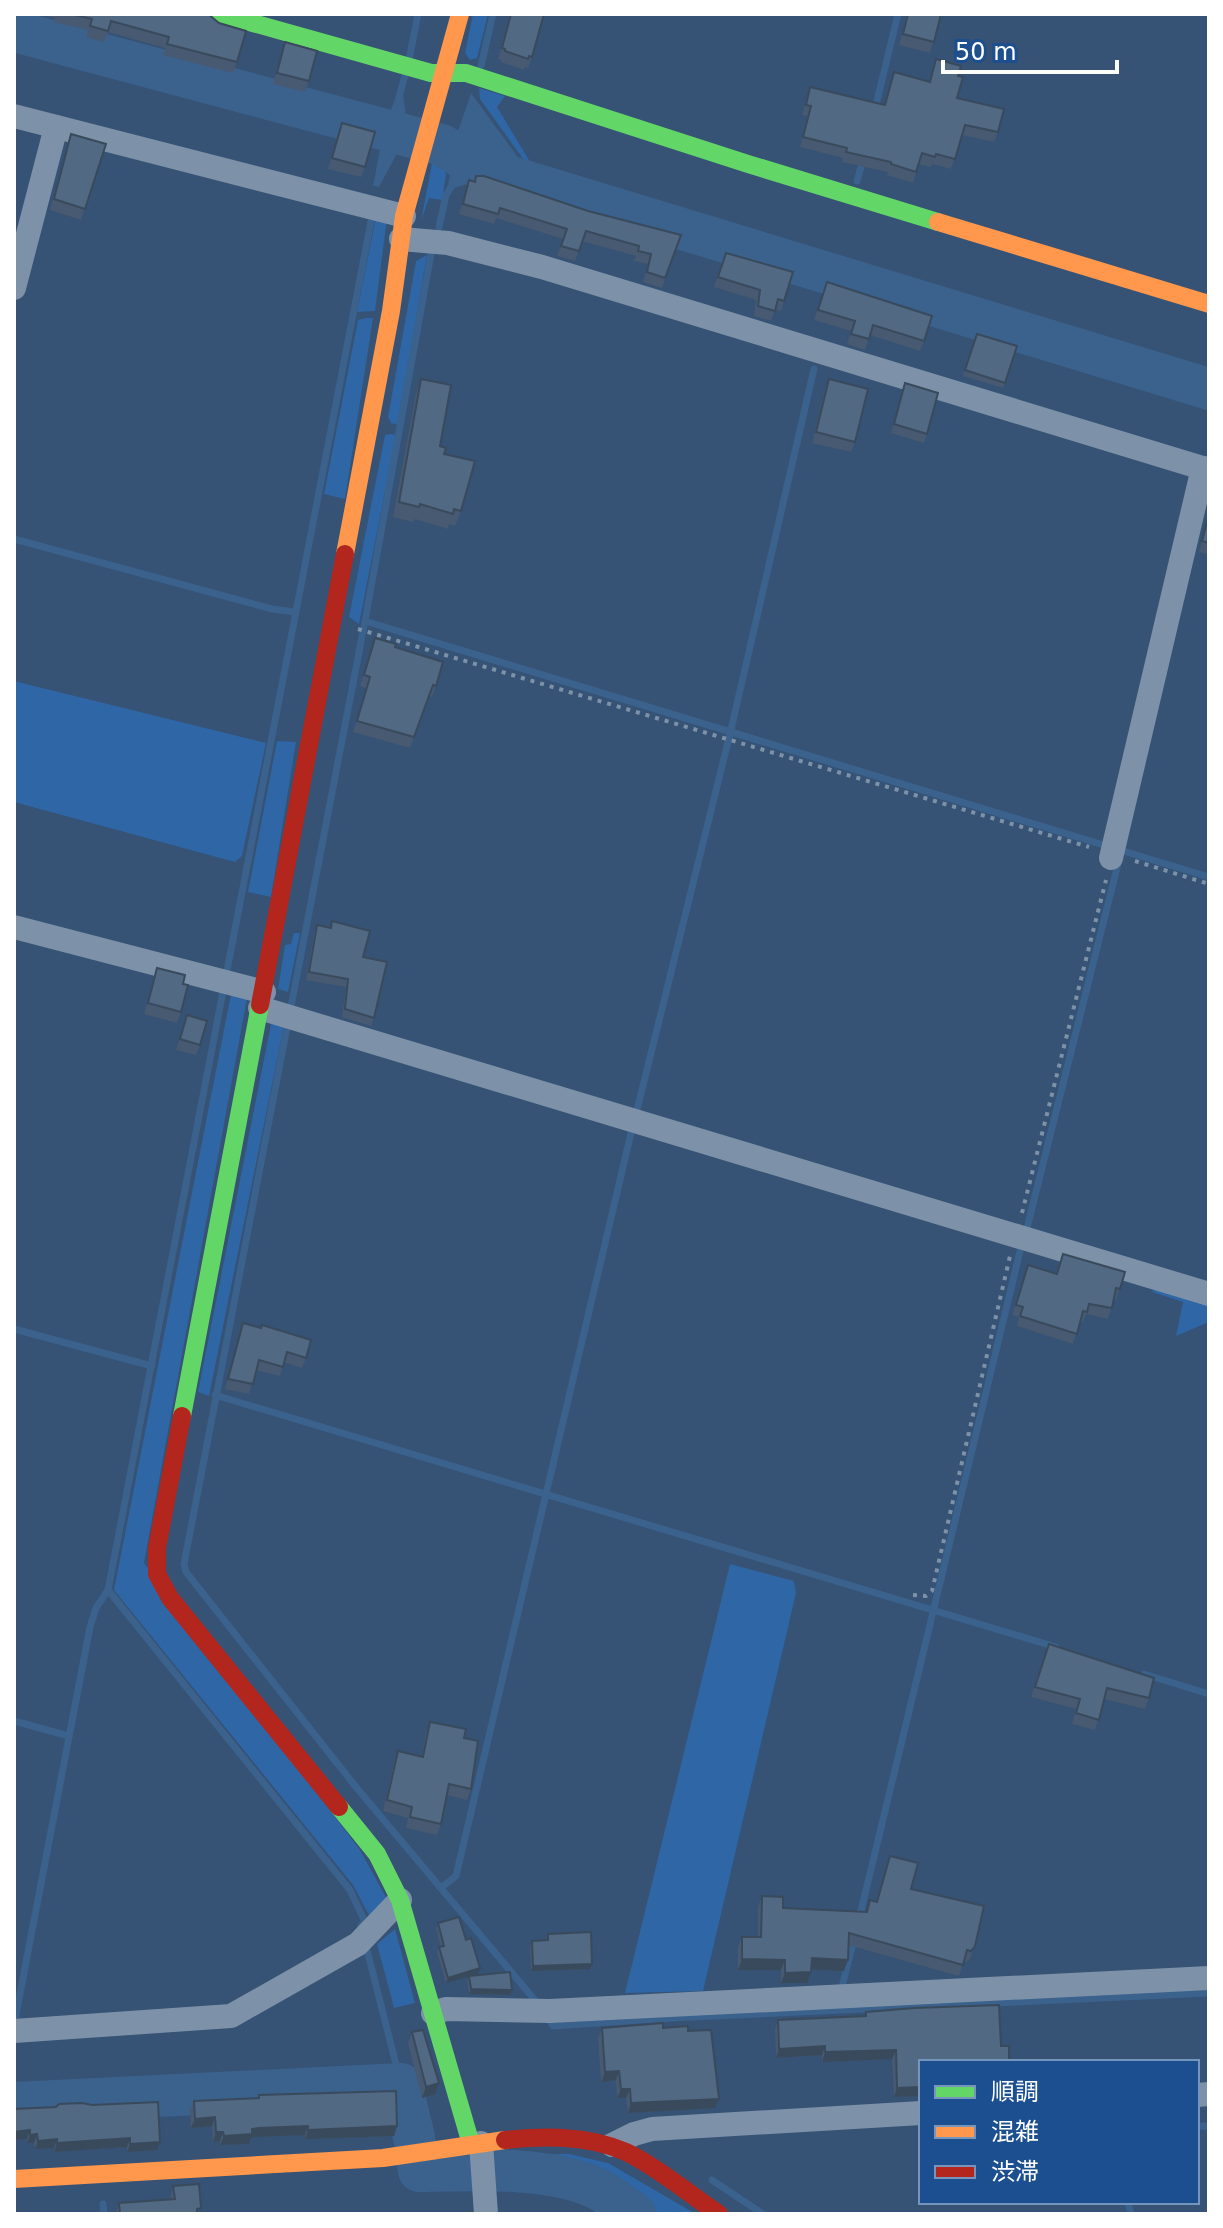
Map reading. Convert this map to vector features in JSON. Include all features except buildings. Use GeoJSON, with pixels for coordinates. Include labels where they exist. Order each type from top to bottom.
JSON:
{"type":"FeatureCollection","features":[{"type":"Feature","properties":{"kind":"street"},"geometry":{"type":"LineString","coordinates":[[221,14],[431,73],[466,73],[748,164],[1209,304]]}},
{"type":"Feature","properties":{"kind":"street"},"geometry":{"type":"LineString","coordinates":[[460,14],[403,227],[276,1008],[160,1532],[157,1574],[170,1598],[377,1854],[400,1900],[480,2156],[486,2214]]}},
{"type":"Feature","properties":{"kind":"street"},"geometry":{"type":"LineString","coordinates":[[14,116],[403,227],[448,243],[542,267],[1206,469],[1113,852]]}},
{"type":"Feature","properties":{"kind":"street"},"geometry":{"type":"LineString","coordinates":[[14,288],[56,127]]}},
{"type":"Feature","properties":{"kind":"street"},"geometry":{"type":"LineString","coordinates":[[14,927],[226,982],[276,1008],[1018,1228],[1209,1294]]}},
{"type":"Feature","properties":{"kind":"street"},"geometry":{"type":"LineString","coordinates":[[14,2031],[231,2016],[364,1938],[400,1900]]}},
{"type":"Feature","properties":{"kind":"street"},"geometry":{"type":"LineString","coordinates":[[433,2013],[446,2009],[543,2011],[1209,1978]]}},
{"type":"Feature","properties":{"kind":"street"},"geometry":{"type":"LineString","coordinates":[[612,2145],[652,2129],[919,2113]]}},
{"type":"Feature","properties":{"kind":"street"},"geometry":{"type":"LineString","coordinates":[[14,2179],[388,2158],[426,2151],[480,2156],[570,2138],[612,2145],[644,2162],[719,2214]]}},
{"type":"Feature","properties":{"kind":"path"},"geometry":{"type":"LineString","coordinates":[[369,633],[1113,852],[1209,884]]}},
{"type":"Feature","properties":{"kind":"path"},"geometry":{"type":"LineString","coordinates":[[913,1595],[926,1596],[932,1591],[1018,1228],[1113,852]]}},
{"type":"Feature","properties":{"kind":"shaded area"},"geometry":{"type":"Polygon","coordinates":[[[473,14],[488,14],[477,58],[470,60],[465,53],[473,14]]]}},
{"type":"Feature","properties":{"kind":"shaded area"},"geometry":{"type":"Polygon","coordinates":[[[479,88],[505,96],[497,107],[532,165],[531,170],[480,99],[479,88]]]}},
{"type":"Feature","properties":{"kind":"shaded area"},"geometry":{"type":"Polygon","coordinates":[[[398,92],[403,94],[407,123],[452,137],[457,134],[471,93],[531,175],[526,192],[479,180],[447,188],[450,176],[446,156],[399,150],[379,187],[373,186],[381,144],[381,139],[376,137],[381,118],[387,119],[398,92]]]}},
{"type":"Feature","properties":{"kind":"shaded area"},"geometry":{"type":"Polygon","coordinates":[[[433,158],[442,159],[446,175],[442,200],[429,198],[421,221],[433,158]]]}},
{"type":"Feature","properties":{"kind":"shaded area"},"geometry":{"type":"Polygon","coordinates":[[[376,217],[387,219],[375,311],[357,312],[376,217]]]}},
{"type":"Feature","properties":{"kind":"shaded area"},"geometry":{"type":"Polygon","coordinates":[[[427,255],[398,425],[391,423],[388,417],[416,261],[427,255]]]}},
{"type":"Feature","properties":{"kind":"shaded area"},"geometry":{"type":"Polygon","coordinates":[[[373,318],[345,499],[324,494],[358,320],[373,318]]]}},
{"type":"Feature","properties":{"kind":"shaded area"},"geometry":{"type":"Polygon","coordinates":[[[385,435],[396,435],[359,624],[349,617],[385,435]]]}},
{"type":"Feature","properties":{"kind":"shaded area"},"geometry":{"type":"Polygon","coordinates":[[[14,681],[266,743],[242,856],[235,862],[14,802],[14,681]]]}},
{"type":"Feature","properties":{"kind":"shaded area"},"geometry":{"type":"Polygon","coordinates":[[[277,741],[296,742],[271,897],[248,892],[277,741]]]}},
{"type":"Feature","properties":{"kind":"shaded area"},"geometry":{"type":"Polygon","coordinates":[[[294,933],[300,933],[288,992],[278,989],[285,945],[291,944],[294,933]]]}},
{"type":"Feature","properties":{"kind":"shaded area"},"geometry":{"type":"Polygon","coordinates":[[[231,994],[247,998],[144,1563],[360,1850],[388,1901],[371,1919],[353,1885],[114,1590],[231,994]]]}},
{"type":"Feature","properties":{"kind":"shaded area"},"geometry":{"type":"Polygon","coordinates":[[[271,1024],[284,1025],[209,1396],[198,1392],[271,1024]]]}},
{"type":"Feature","properties":{"kind":"shaded area"},"geometry":{"type":"Polygon","coordinates":[[[1155,1288],[1209,1301],[1209,1322],[1176,1336],[1183,1302],[1152,1292],[1155,1288]]]}},
{"type":"Feature","properties":{"kind":"shaded area"},"geometry":{"type":"Polygon","coordinates":[[[730,1564],[794,1581],[796,1593],[703,1991],[625,1993],[730,1564]]]}},
{"type":"Feature","properties":{"kind":"shaded area"},"geometry":{"type":"Polygon","coordinates":[[[395,1929],[415,2003],[394,2008],[377,1944],[395,1929]]]}},
{"type":"Feature","properties":{"kind":"shaded area"},"geometry":{"type":"Polygon","coordinates":[[[569,2154],[608,2163],[696,2214],[654,2214],[594,2177],[562,2169],[492,2164],[497,2155],[569,2154]]]}},
{"type":"Feature","properties":{"kind":"waterway"},"geometry":{"type":"LineString","coordinates":[[410,55],[418,14]]}},
{"type":"Feature","properties":{"kind":"waterway"},"geometry":{"type":"LineString","coordinates":[[481,66],[493,14]]}},
{"type":"Feature","properties":{"kind":"waterway"},"geometry":{"type":"LineString","coordinates":[[875,109],[898,14]]}},
{"type":"Feature","properties":{"kind":"waterway"},"geometry":{"type":"LineString","coordinates":[[14,31],[442,145],[475,166],[1209,389]]}},
{"type":"Feature","properties":{"kind":"waterway"},"geometry":{"type":"LineString","coordinates":[[398,101],[405,75]]}},
{"type":"Feature","properties":{"kind":"waterway"},"geometry":{"type":"LineString","coordinates":[[857,181],[863,160]]}},
{"type":"Feature","properties":{"kind":"waterway"},"geometry":{"type":"LineString","coordinates":[[439,227],[446,195],[453,184]]}},
{"type":"Feature","properties":{"kind":"waterway"},"geometry":{"type":"LineString","coordinates":[[361,1926],[365,1922],[350,1890],[108,1590],[372,216]]}},
{"type":"Feature","properties":{"kind":"waterway"},"geometry":{"type":"LineString","coordinates":[[431,254],[365,621],[184,1564],[186,1572],[356,1787],[539,2005]]}},
{"type":"Feature","properties":{"kind":"waterway"},"geometry":{"type":"LineString","coordinates":[[636,1114],[730,734],[814,369]]}},
{"type":"Feature","properties":{"kind":"waterway"},"geometry":{"type":"LineString","coordinates":[[14,539],[272,609],[295,612]]}},
{"type":"Feature","properties":{"kind":"waterway"},"geometry":{"type":"LineString","coordinates":[[365,621],[1209,877]]}},
{"type":"Feature","properties":{"kind":"waterway"},"geometry":{"type":"LineString","coordinates":[[1026,1232],[1118,864]]}},
{"type":"Feature","properties":{"kind":"waterway"},"geometry":{"type":"LineString","coordinates":[[442,1887],[456,1876],[632,1129]]}},
{"type":"Feature","properties":{"kind":"waterway"},"geometry":{"type":"LineString","coordinates":[[859,1919],[1021,1247]]}},
{"type":"Feature","properties":{"kind":"waterway"},"geometry":{"type":"LineString","coordinates":[[14,1329],[152,1366]]}},
{"type":"Feature","properties":{"kind":"waterway"},"geometry":{"type":"LineString","coordinates":[[215,1395],[1056,1647]]}},
{"type":"Feature","properties":{"kind":"waterway"},"geometry":{"type":"LineString","coordinates":[[15,2020],[90,1627],[96,1608],[108,1590]]}},
{"type":"Feature","properties":{"kind":"waterway"},"geometry":{"type":"LineString","coordinates":[[1144,1674],[1209,1694]]}},
{"type":"Feature","properties":{"kind":"waterway"},"geometry":{"type":"LineString","coordinates":[[14,1721],[69,1736]]}},
{"type":"Feature","properties":{"kind":"waterway"},"geometry":{"type":"LineString","coordinates":[[842,1987],[854,1939]]}},
{"type":"Feature","properties":{"kind":"waterway"},"geometry":{"type":"LineString","coordinates":[[365,1942],[401,2084]]}},
{"type":"Feature","properties":{"kind":"waterway"},"geometry":{"type":"LineString","coordinates":[[546,2015],[553,2026],[1209,1993]]}},
{"type":"Feature","properties":{"kind":"waterway"},"geometry":{"type":"LineString","coordinates":[[14,2103],[401,2084],[419,2171],[508,2171],[554,2176],[599,2190],[635,2214]]}},
{"type":"Feature","properties":{"kind":"waterway"},"geometry":{"type":"LineString","coordinates":[[1199,2126],[1209,2126]]}},
{"type":"Feature","properties":{"kind":"waterway"},"geometry":{"type":"LineString","coordinates":[[712,2180],[763,2214]]}},
{"type":"Feature","properties":{"kind":"waterway"},"geometry":{"type":"LineString","coordinates":[[103,2204],[104,2214]]}},
{"type":"Feature","properties":{"kind":"waterway"},"geometry":{"type":"LineString","coordinates":[[1128,2204],[1131,2214]]}},
{"type":"Feature","properties":{"kind":"traffic: fast"},"geometry":{"type":"LineString","coordinates":[[221,14],[431,73],[466,73],[938,222]]}},
{"type":"Feature","properties":{"kind":"traffic: fast"},"geometry":{"type":"LineString","coordinates":[[182,1416],[260,1005]]}},
{"type":"Feature","properties":{"kind":"traffic: fast"},"geometry":{"type":"LineString","coordinates":[[339,1807],[377,1854],[400,1900],[471,2144]]}},
{"type":"Feature","properties":{"kind":"traffic: slow"},"geometry":{"type":"LineString","coordinates":[[345,554],[391,311],[404,216],[460,14]]}},
{"type":"Feature","properties":{"kind":"traffic: slow"},"geometry":{"type":"LineString","coordinates":[[938,222],[1209,304]]}},
{"type":"Feature","properties":{"kind":"traffic: slow"},"geometry":{"type":"LineString","coordinates":[[14,2179],[383,2158],[505,2140]]}},
{"type":"Feature","properties":{"kind":"traffic: jam"},"geometry":{"type":"LineString","coordinates":[[260,1005],[345,554]]}},
{"type":"Feature","properties":{"kind":"traffic: jam"},"geometry":{"type":"LineString","coordinates":[[182,1416],[157,1548],[157,1574],[170,1598],[339,1807]]}},
{"type":"Feature","properties":{"kind":"traffic: jam"},"geometry":{"type":"LineString","coordinates":[[505,2140],[566,2138],[612,2146],[649,2165],[719,2214]]}}]}
